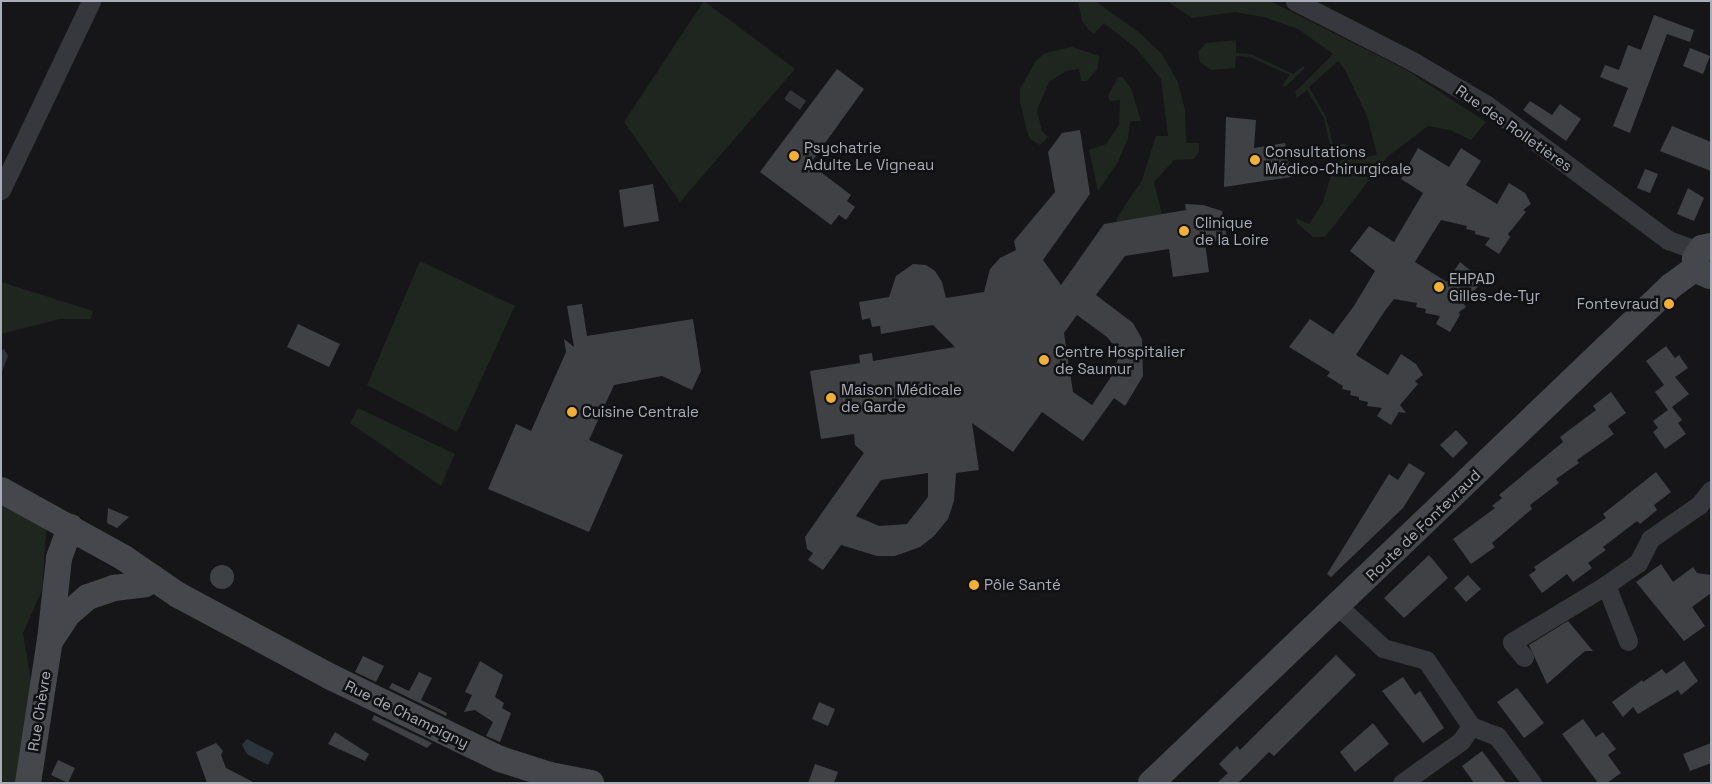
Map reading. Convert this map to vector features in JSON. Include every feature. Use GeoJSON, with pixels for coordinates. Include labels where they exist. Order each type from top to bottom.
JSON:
{"type":"FeatureCollection","features":[{"type":"Feature","properties":{"kind":"street"},"geometry":{"type":"LineString","coordinates":[[1,190],[91,1]]}},
{"type":"Feature","properties":{"kind":"street","name":"Rue des Rolletières"},"geometry":{"type":"LineString","coordinates":[[1295,1],[1414,62],[1487,106],[1668,240],[1705,264]]}},
{"type":"Feature","properties":{"kind":"street","name":"Route de Fontevraud"},"geometry":{"type":"LineString","coordinates":[[1151,783],[1671,286],[1705,264]]}},
{"type":"Feature","properties":{"kind":"street"},"geometry":{"type":"LineString","coordinates":[[1,490],[70,527]]}},
{"type":"Feature","properties":{"kind":"street"},"geometry":{"type":"LineString","coordinates":[[1524,657],[1512,642],[1606,585],[1638,563],[1650,539],[1699,505],[1711,490]]}},
{"type":"Feature","properties":{"kind":"street","name":"Rue de Champigny"},"geometry":{"type":"LineString","coordinates":[[70,527],[154,578],[178,595],[331,676],[500,759],[549,779],[591,783]]}},
{"type":"Feature","properties":{"kind":"street","name":"Rue Chèvre"},"geometry":{"type":"LineString","coordinates":[[28,783],[50,640],[59,558],[70,527]]}},
{"type":"Feature","properties":{"kind":"street","name":"Rue Chèvre"},"geometry":{"type":"LineString","coordinates":[[50,640],[67,615],[88,596],[114,588],[145,584],[154,578]]}},
{"type":"Feature","properties":{"kind":"street"},"geometry":{"type":"LineString","coordinates":[[1606,585],[1628,641]]}},
{"type":"Feature","properties":{"kind":"street"},"geometry":{"type":"LineString","coordinates":[[1338,606],[1383,648],[1426,660],[1472,726],[1497,736],[1532,783]]}},
{"type":"Feature","properties":{"kind":"street"},"geometry":{"type":"LineString","coordinates":[[1402,783],[1461,741],[1472,726]]}},
{"type":"Feature","properties":{"kind":"shaded area"},"geometry":{"type":"Polygon","coordinates":[[[704,1],[795,69],[680,202],[624,122],[704,1]]]}},
{"type":"Feature","properties":{"kind":"shaded area"},"geometry":{"type":"Polygon","coordinates":[[[1078,1],[1095,1],[1141,34],[1162,54],[1178,82],[1185,110],[1186,143],[1199,143],[1199,151],[1194,159],[1174,160],[1154,182],[1162,215],[1117,222],[1117,218],[1142,180],[1156,136],[1168,136],[1161,79],[1136,48],[1104,23],[1094,34],[1089,30],[1082,21],[1078,1]]]}},
{"type":"Feature","properties":{"kind":"shaded area"},"geometry":{"type":"Polygon","coordinates":[[[1167,1],[1270,1],[1405,69],[1486,122],[1471,140],[1450,130],[1428,126],[1387,157],[1325,237],[1313,237],[1297,223],[1296,218],[1309,224],[1323,202],[1335,161],[1377,155],[1367,116],[1345,70],[1338,61],[1309,87],[1326,117],[1333,144],[1346,144],[1347,147],[1318,149],[1330,145],[1324,118],[1307,90],[1297,98],[1295,92],[1333,54],[1298,29],[1264,17],[1235,12],[1192,18],[1167,1]]]}},
{"type":"Feature","properties":{"kind":"shaded area"},"geometry":{"type":"Polygon","coordinates":[[[1236,40],[1236,53],[1251,54],[1293,74],[1303,66],[1305,68],[1285,87],[1282,85],[1290,75],[1250,57],[1236,56],[1235,68],[1211,70],[1200,62],[1198,52],[1206,43],[1236,40]]]}},
{"type":"Feature","properties":{"kind":"shaded area"},"geometry":{"type":"Polygon","coordinates":[[[1072,47],[1099,56],[1098,68],[1087,81],[1081,81],[1079,69],[1066,71],[1049,82],[1037,110],[1042,131],[1048,137],[1040,145],[1030,139],[1027,131],[1020,102],[1020,89],[1035,62],[1045,53],[1072,47]]]}},
{"type":"Feature","properties":{"kind":"shaded area"},"geometry":{"type":"Polygon","coordinates":[[[1118,77],[1122,77],[1131,88],[1141,121],[1130,121],[1128,138],[1118,162],[1098,191],[1089,150],[1106,144],[1119,125],[1120,100],[1110,101],[1108,96],[1118,77]]]}},
{"type":"Feature","properties":{"kind":"shaded area"},"geometry":{"type":"Polygon","coordinates":[[[420,261],[515,306],[457,432],[367,385],[420,261]]]}},
{"type":"Feature","properties":{"kind":"shaded area"},"geometry":{"type":"Polygon","coordinates":[[[1,282],[93,311],[91,319],[60,319],[1,334],[1,282]]]}},
{"type":"Feature","properties":{"kind":"shaded area"},"geometry":{"type":"Polygon","coordinates":[[[4,349],[8,356],[1,374],[1,350],[4,349]]]}},
{"type":"Feature","properties":{"kind":"shaded area"},"geometry":{"type":"Polygon","coordinates":[[[358,408],[455,454],[441,486],[350,423],[358,408]]]}},
{"type":"Feature","properties":{"kind":"shaded area"},"geometry":{"type":"Polygon","coordinates":[[[1,497],[47,521],[42,590],[23,633],[44,757],[41,783],[1,783],[1,497]]]}},
{"type":"Feature","properties":{"kind":"shaded area"},"geometry":{"type":"Polygon","coordinates":[[[247,739],[274,753],[268,765],[247,754],[242,745],[247,739]]]}},
{"type":"Feature","properties":{"kind":"building"},"geometry":{"type":"Polygon","coordinates":[[[1654,15],[1694,30],[1690,42],[1667,34],[1630,133],[1613,126],[1628,88],[1600,77],[1605,65],[1619,70],[1628,45],[1641,50],[1654,15]]]}},
{"type":"Feature","properties":{"kind":"building"},"geometry":{"type":"Polygon","coordinates":[[[1690,48],[1710,56],[1703,74],[1683,66],[1690,48]]]}},
{"type":"Feature","properties":{"kind":"building","name":"Psychatrie Adulte Le Vigneau"},"geometry":{"type":"Polygon","coordinates":[[[837,69],[864,89],[810,164],[851,195],[847,201],[855,207],[846,220],[839,215],[831,225],[760,172],[837,69]]]}},
{"type":"Feature","properties":{"kind":"building"},"geometry":{"type":"Polygon","coordinates":[[[1530,101],[1552,115],[1560,104],[1581,119],[1566,141],[1523,110],[1530,101]]]}},
{"type":"Feature","properties":{"kind":"building","name":"Consultations Médico-Chirurgicale"},"geometry":{"type":"Polygon","coordinates":[[[1226,117],[1256,120],[1254,148],[1285,143],[1291,177],[1224,187],[1226,117]]]}},
{"type":"Feature","properties":{"kind":"building"},"geometry":{"type":"Polygon","coordinates":[[[1672,126],[1711,142],[1711,171],[1660,151],[1672,126]]]}},
{"type":"Feature","properties":{"kind":"building"},"geometry":{"type":"Polygon","coordinates":[[[1080,130],[1090,194],[1043,260],[1061,285],[1104,224],[1186,210],[1185,204],[1203,205],[1222,211],[1227,240],[1205,243],[1209,272],[1173,277],[1169,249],[1125,256],[1096,295],[1133,323],[1142,339],[1143,376],[1125,406],[1114,398],[1083,441],[1042,412],[1013,452],[972,423],[979,470],[956,473],[954,501],[948,519],[934,536],[920,547],[895,556],[877,556],[841,545],[823,570],[808,560],[813,553],[807,549],[805,537],[864,453],[855,445],[854,434],[821,439],[810,371],[860,363],[859,355],[872,353],[873,361],[955,347],[933,325],[881,334],[880,326],[872,327],[870,318],[862,320],[859,302],[889,297],[896,276],[913,264],[926,265],[935,271],[942,282],[946,298],[984,292],[990,269],[1000,258],[1016,250],[1014,241],[1055,192],[1048,152],[1062,133],[1080,130]],[[1077,315],[1064,333],[1073,392],[1092,405],[1115,371],[1118,357],[1116,348],[1107,337],[1077,315]],[[928,473],[881,480],[856,516],[879,526],[907,524],[928,497],[928,473]]]}},
{"type":"Feature","properties":{"kind":"building","name":"EHPAD Gilles-de-Tyr"},"geometry":{"type":"Polygon","coordinates":[[[1418,148],[1449,167],[1461,148],[1481,161],[1466,185],[1497,204],[1509,183],[1525,193],[1531,204],[1523,210],[1526,212],[1508,234],[1510,237],[1499,254],[1485,245],[1490,238],[1475,234],[1475,231],[1466,229],[1467,226],[1441,220],[1415,262],[1447,282],[1460,262],[1483,281],[1469,296],[1471,299],[1464,304],[1466,307],[1459,312],[1460,315],[1450,332],[1436,324],[1440,316],[1425,313],[1426,309],[1416,307],[1417,303],[1394,299],[1356,355],[1388,375],[1401,354],[1416,364],[1423,375],[1415,381],[1418,384],[1400,405],[1406,413],[1399,412],[1391,425],[1377,416],[1382,408],[1367,406],[1368,402],[1350,395],[1351,391],[1342,389],[1343,386],[1327,376],[1330,372],[1289,347],[1310,319],[1333,334],[1354,306],[1375,271],[1350,251],[1369,226],[1394,242],[1423,193],[1401,179],[1418,148]]]}},
{"type":"Feature","properties":{"kind":"building"},"geometry":{"type":"Polygon","coordinates":[[[1645,169],[1658,174],[1650,193],[1637,188],[1645,169]]]}},
{"type":"Feature","properties":{"kind":"building"},"geometry":{"type":"Polygon","coordinates":[[[653,184],[659,221],[624,227],[619,190],[653,184]]]}},
{"type":"Feature","properties":{"kind":"building"},"geometry":{"type":"Polygon","coordinates":[[[1688,188],[1704,198],[1694,221],[1677,214],[1688,188]]]}},
{"type":"Feature","properties":{"kind":"building"},"geometry":{"type":"Polygon","coordinates":[[[582,304],[587,336],[693,319],[701,371],[692,390],[662,376],[614,385],[589,440],[623,455],[589,532],[488,489],[516,424],[531,431],[566,352],[564,339],[574,347],[567,306],[582,304]]]}},
{"type":"Feature","properties":{"kind":"building"},"geometry":{"type":"Polygon","coordinates":[[[298,324],[340,344],[329,367],[287,347],[298,324]]]}},
{"type":"Feature","properties":{"kind":"building"},"geometry":{"type":"Polygon","coordinates":[[[1666,346],[1675,358],[1679,355],[1688,368],[1675,377],[1689,394],[1672,407],[1682,420],[1678,423],[1686,434],[1665,449],[1653,432],[1658,428],[1653,421],[1668,410],[1655,392],[1664,385],[1646,361],[1666,346]]]}},
{"type":"Feature","properties":{"kind":"building"},"geometry":{"type":"Polygon","coordinates":[[[1611,392],[1626,413],[1608,426],[1614,434],[1577,460],[1579,463],[1556,479],[1559,483],[1530,505],[1532,509],[1492,543],[1495,547],[1471,564],[1453,539],[1495,508],[1492,506],[1502,498],[1499,495],[1563,442],[1560,437],[1596,410],[1593,406],[1611,392]]]}},
{"type":"Feature","properties":{"kind":"building"},"geometry":{"type":"Polygon","coordinates":[[[1456,430],[1468,443],[1453,458],[1440,445],[1456,430]]]}},
{"type":"Feature","properties":{"kind":"building"},"geometry":{"type":"Polygon","coordinates":[[[1409,463],[1425,473],[1403,508],[1331,577],[1327,574],[1389,474],[1398,480],[1409,463]]]}},
{"type":"Feature","properties":{"kind":"building"},"geometry":{"type":"Polygon","coordinates":[[[1656,472],[1671,492],[1654,505],[1657,510],[1640,524],[1637,521],[1603,547],[1606,550],[1588,563],[1592,568],[1573,582],[1567,574],[1542,593],[1529,575],[1536,570],[1534,567],[1606,518],[1603,514],[1656,472]]]}},
{"type":"Feature","properties":{"kind":"building"},"geometry":{"type":"Polygon","coordinates":[[[108,508],[129,517],[117,528],[107,523],[108,508]]]}},
{"type":"Feature","properties":{"kind":"building"},"geometry":{"type":"Polygon","coordinates":[[[1429,555],[1448,578],[1404,618],[1384,598],[1429,555]]]}},
{"type":"Feature","properties":{"kind":"building"},"geometry":{"type":"Polygon","coordinates":[[[1661,564],[1673,582],[1693,567],[1697,573],[1711,575],[1711,593],[1692,607],[1705,626],[1684,641],[1636,582],[1661,564]]]}},
{"type":"Feature","properties":{"kind":"building"},"geometry":{"type":"Polygon","coordinates":[[[222,565],[227,566],[233,572],[233,582],[227,588],[222,589],[217,588],[211,582],[210,577],[211,572],[217,566],[222,565]]]}},
{"type":"Feature","properties":{"kind":"building"},"geometry":{"type":"Polygon","coordinates":[[[1468,575],[1481,589],[1466,602],[1454,588],[1468,575]]]}},
{"type":"Feature","properties":{"kind":"building"},"geometry":{"type":"Polygon","coordinates":[[[1568,621],[1593,651],[1585,651],[1547,684],[1529,645],[1568,621]]]}},
{"type":"Feature","properties":{"kind":"building"},"geometry":{"type":"Polygon","coordinates":[[[1336,655],[1356,675],[1274,756],[1269,752],[1238,783],[1217,783],[1228,773],[1219,764],[1237,746],[1240,750],[1336,655]]]}},
{"type":"Feature","properties":{"kind":"building"},"geometry":{"type":"Polygon","coordinates":[[[363,656],[384,666],[376,682],[355,672],[363,656]]]}},
{"type":"Feature","properties":{"kind":"building"},"geometry":{"type":"Polygon","coordinates":[[[480,661],[503,675],[495,697],[504,703],[502,708],[511,713],[500,742],[486,736],[493,722],[475,710],[464,712],[472,695],[465,692],[480,661]]]}},
{"type":"Feature","properties":{"kind":"building"},"geometry":{"type":"Polygon","coordinates":[[[1684,661],[1698,681],[1681,695],[1678,690],[1638,714],[1633,707],[1623,717],[1612,702],[1642,680],[1643,682],[1662,669],[1666,674],[1684,661]]]}},
{"type":"Feature","properties":{"kind":"building"},"geometry":{"type":"Polygon","coordinates":[[[419,672],[432,678],[421,700],[447,713],[446,716],[389,688],[392,683],[409,691],[419,672]]]}},
{"type":"Feature","properties":{"kind":"building"},"geometry":{"type":"Polygon","coordinates":[[[1403,677],[1415,695],[1420,691],[1444,728],[1423,743],[1382,691],[1403,677]]]}},
{"type":"Feature","properties":{"kind":"building"},"geometry":{"type":"Polygon","coordinates":[[[1517,688],[1544,723],[1524,738],[1497,702],[1517,688]]]}},
{"type":"Feature","properties":{"kind":"building"},"geometry":{"type":"Polygon","coordinates":[[[819,702],[835,709],[828,726],[812,719],[819,702]]]}},
{"type":"Feature","properties":{"kind":"building"},"geometry":{"type":"Polygon","coordinates":[[[374,715],[432,743],[427,748],[372,720],[374,715]]]}},
{"type":"Feature","properties":{"kind":"building"},"geometry":{"type":"Polygon","coordinates":[[[1583,719],[1596,737],[1603,732],[1616,749],[1608,755],[1621,773],[1607,783],[1598,783],[1562,734],[1583,719]]]}},
{"type":"Feature","properties":{"kind":"building"},"geometry":{"type":"Polygon","coordinates":[[[1373,723],[1389,744],[1355,772],[1340,752],[1373,723]]]}},
{"type":"Feature","properties":{"kind":"building"},"geometry":{"type":"Polygon","coordinates":[[[335,732],[369,754],[365,761],[328,744],[335,732]]]}},
{"type":"Feature","properties":{"kind":"building"},"geometry":{"type":"Polygon","coordinates":[[[216,743],[223,751],[221,755],[226,768],[255,783],[207,783],[196,752],[216,743]]]}},
{"type":"Feature","properties":{"kind":"building"},"geometry":{"type":"Polygon","coordinates":[[[1711,743],[1711,763],[1690,771],[1683,754],[1711,743]]]}},
{"type":"Feature","properties":{"kind":"building"},"geometry":{"type":"Polygon","coordinates":[[[1482,751],[1506,783],[1474,783],[1462,766],[1482,751]]]}},
{"type":"Feature","properties":{"kind":"building"},"geometry":{"type":"Polygon","coordinates":[[[58,760],[75,768],[68,783],[51,775],[58,760]]]}},
{"type":"Feature","properties":{"kind":"building"},"geometry":{"type":"Polygon","coordinates":[[[815,764],[838,772],[834,783],[808,783],[815,764]]]}},
{"type":"Feature","properties":{"kind":"tunnel"},"geometry":{"type":"LineString","coordinates":[[792,104],[798,95]]}},
{"type":"Feature","properties":{"kind":"place","name":"Psychatrie Adulte Le Vigneau"},"geometry":{"type":"Point","coordinates":[794,156]}},
{"type":"Feature","properties":{"kind":"place","name":"Consultations Médico-Chirurgicale"},"geometry":{"type":"Point","coordinates":[1255,160]}},
{"type":"Feature","properties":{"kind":"place","name":"Clinique de la Loire"},"geometry":{"type":"Point","coordinates":[1184,231]}},
{"type":"Feature","properties":{"kind":"place","name":"EHPAD Gilles-de-Tyr"},"geometry":{"type":"Point","coordinates":[1439,287]}},
{"type":"Feature","properties":{"kind":"place","name":"Fontevraud"},"geometry":{"type":"Point","coordinates":[1669,304]}},
{"type":"Feature","properties":{"kind":"place","name":"Centre Hospitalier de Saumur"},"geometry":{"type":"Point","coordinates":[1044,360]}},
{"type":"Feature","properties":{"kind":"place","name":"Maison Médicale de Garde"},"geometry":{"type":"Point","coordinates":[831,398]}},
{"type":"Feature","properties":{"kind":"place","name":"Cuisine Centrale"},"geometry":{"type":"Point","coordinates":[572,412]}},
{"type":"Feature","properties":{"kind":"place","name":"Pôle Santé"},"geometry":{"type":"Point","coordinates":[974,585]}}]}
